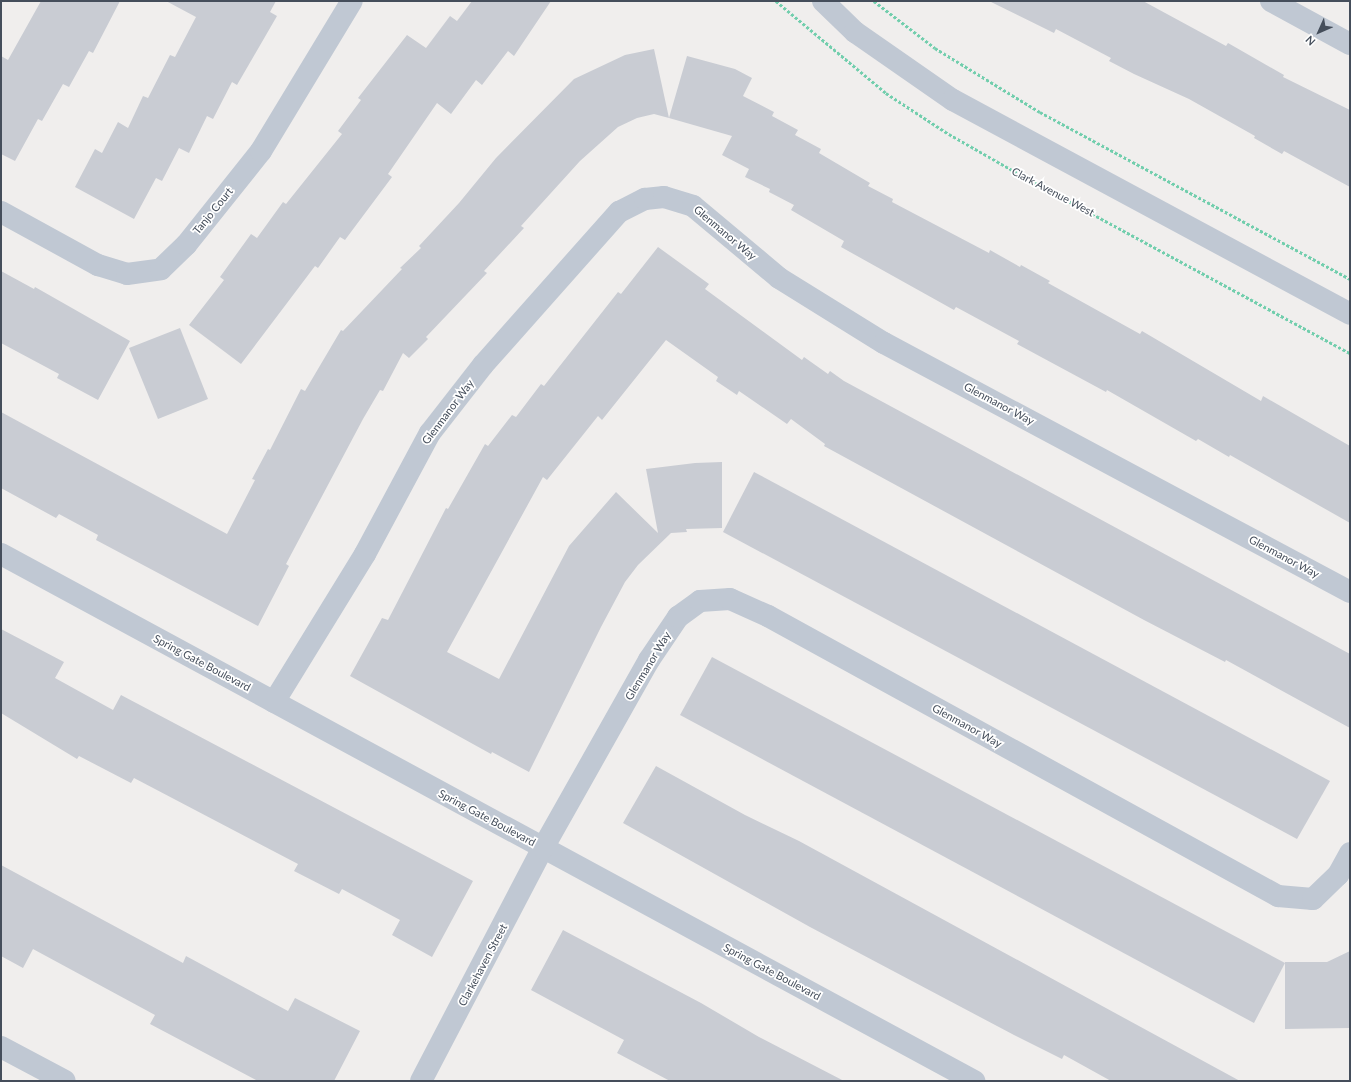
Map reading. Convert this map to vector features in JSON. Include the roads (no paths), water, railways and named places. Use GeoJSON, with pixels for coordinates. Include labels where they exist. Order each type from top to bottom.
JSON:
{"type":"FeatureCollection","features":[{"type":"Feature","properties":{"kind":"street","name":"Tanjo Court"},"geometry":{"type":"LineString","coordinates":[[1,212],[98,265],[127,274],[161,269],[186,245],[261,151],[352,1]]}},
{"type":"Feature","properties":{"kind":"street"},"geometry":{"type":"LineString","coordinates":[[823,1],[855,32],[953,100],[1350,314]]}},
{"type":"Feature","properties":{"kind":"street"},"geometry":{"type":"LineString","coordinates":[[1271,1],[1350,44]]}},
{"type":"Feature","properties":{"kind":"street","name":"Glenmanor Way"},"geometry":{"type":"LineString","coordinates":[[274,702],[365,554],[430,433],[483,365],[620,212],[644,199],[664,197],[693,206],[779,278],[860,329],[1350,592]]}},
{"type":"Feature","properties":{"kind":"street","name":"Spring Gate Boulevard"},"geometry":{"type":"LineString","coordinates":[[1,554],[974,1081]]}},
{"type":"Feature","properties":{"kind":"street","name":"Glenmanor Way"},"geometry":{"type":"LineString","coordinates":[[544,848],[649,660],[678,617],[700,601],[730,599],[768,616],[1278,896],[1313,899],[1338,875],[1350,852]]}},
{"type":"Feature","properties":{"kind":"street","name":"Clarkehaven Street"},"geometry":{"type":"LineString","coordinates":[[421,1081],[544,848]]}},
{"type":"Feature","properties":{"kind":"street"},"geometry":{"type":"LineString","coordinates":[[1,1047],[65,1081]]}}]}
